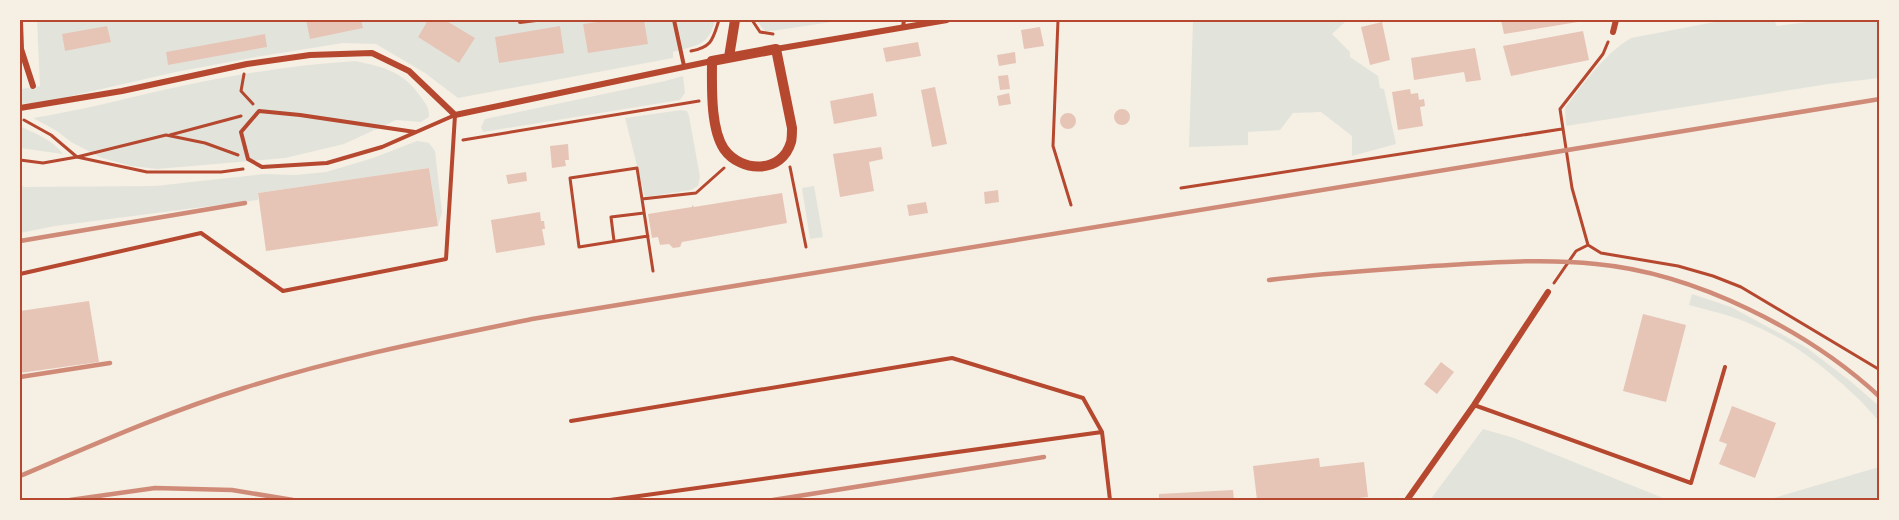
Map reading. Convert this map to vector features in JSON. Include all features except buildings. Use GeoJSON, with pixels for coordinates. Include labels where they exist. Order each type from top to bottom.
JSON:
{"type":"FeatureCollection","features":[{"type":"Feature","properties":{"kind":"main road"},"geometry":{"type":"LineString","coordinates":[[729,57],[735,20]]}},
{"type":"Feature","properties":{"kind":"main road"},"geometry":{"type":"LineString","coordinates":[[776,48],[792,128],[792,142],[780,159],[771,165],[759,168],[747,166],[734,159],[724,149],[718,136],[713,100],[712,61],[776,48]]}},
{"type":"Feature","properties":{"kind":"street"},"geometry":{"type":"LineString","coordinates":[[776,48],[903,23],[947,20]]}},
{"type":"Feature","properties":{"kind":"street"},"geometry":{"type":"LineString","coordinates":[[1612,32],[1616,20]]}},
{"type":"Feature","properties":{"kind":"street"},"geometry":{"type":"LineString","coordinates":[[20,22],[20,49],[33,86]]}},
{"type":"Feature","properties":{"kind":"street"},"geometry":{"type":"LineString","coordinates":[[20,108],[122,91],[247,64],[310,55],[372,53],[409,71],[455,115],[712,61]]}},
{"type":"Feature","properties":{"kind":"street"},"geometry":{"type":"LineString","coordinates":[[1407,501],[1474,405],[1548,292]]}},
{"type":"Feature","properties":{"kind":"lane"},"geometry":{"type":"LineString","coordinates":[[520,22],[536,20]]}},
{"type":"Feature","properties":{"kind":"lane"},"geometry":{"type":"LineString","coordinates":[[674,20],[684,66]]}},
{"type":"Feature","properties":{"kind":"lane"},"geometry":{"type":"LineString","coordinates":[[20,274],[201,233],[283,291],[446,259],[455,115],[382,147],[327,163],[262,167],[248,159],[241,132],[260,111],[415,132]]}},
{"type":"Feature","properties":{"kind":"lane"},"geometry":{"type":"LineString","coordinates":[[571,421],[952,358],[1083,398],[1102,432],[1110,501]]}},
{"type":"Feature","properties":{"kind":"lane"},"geometry":{"type":"LineString","coordinates":[[1474,405],[1691,483],[1725,367]]}},
{"type":"Feature","properties":{"kind":"lane"},"geometry":{"type":"LineString","coordinates":[[610,501],[1102,432]]}},
{"type":"Feature","properties":{"kind":"path"},"geometry":{"type":"LineString","coordinates":[[684,52],[702,49],[712,41],[719,20]]}},
{"type":"Feature","properties":{"kind":"path"},"geometry":{"type":"LineString","coordinates":[[752,20],[760,32],[780,35]]}},
{"type":"Feature","properties":{"kind":"path"},"geometry":{"type":"LineString","coordinates":[[1058,20],[1053,146],[1071,205]]}},
{"type":"Feature","properties":{"kind":"path"},"geometry":{"type":"LineString","coordinates":[[1612,32],[1603,54],[1560,109],[1572,188],[1588,245],[1601,253],[1678,266],[1741,287],[1880,370]]}},
{"type":"Feature","properties":{"kind":"path"},"geometry":{"type":"LineString","coordinates":[[247,64],[241,92],[260,111]]}},
{"type":"Feature","properties":{"kind":"path"},"geometry":{"type":"LineString","coordinates":[[454,141],[713,100]]}},
{"type":"Feature","properties":{"kind":"path"},"geometry":{"type":"LineString","coordinates":[[20,160],[43,163],[77,157],[260,111]]}},
{"type":"Feature","properties":{"kind":"path"},"geometry":{"type":"LineString","coordinates":[[20,117],[51,135],[77,157],[147,172],[221,172],[262,167]]}},
{"type":"Feature","properties":{"kind":"path"},"geometry":{"type":"LineString","coordinates":[[1181,188],[1562,129]]}},
{"type":"Feature","properties":{"kind":"path"},"geometry":{"type":"LineString","coordinates":[[166,135],[205,143],[248,159]]}},
{"type":"Feature","properties":{"kind":"path"},"geometry":{"type":"LineString","coordinates":[[787,150],[806,247]]}},
{"type":"Feature","properties":{"kind":"path"},"geometry":{"type":"LineString","coordinates":[[642,199],[696,193],[734,159]]}},
{"type":"Feature","properties":{"kind":"path"},"geometry":{"type":"LineString","coordinates":[[648,236],[579,247],[570,178],[638,168],[644,213],[648,236],[653,272]]}},
{"type":"Feature","properties":{"kind":"path"},"geometry":{"type":"LineString","coordinates":[[614,241],[611,217],[644,213]]}},
{"type":"Feature","properties":{"kind":"path"},"geometry":{"type":"LineString","coordinates":[[1548,292],[1576,251],[1588,245]]}},
{"type":"Feature","properties":{"kind":"shaded area"},"geometry":{"type":"Polygon","coordinates":[[[37,20],[715,20],[705,40],[695,46],[673,52],[673,58],[458,98],[425,73],[376,44],[343,43],[176,72],[45,102],[20,104],[20,89],[40,86],[37,20]]]}},
{"type":"Feature","properties":{"kind":"shaded area"},"geometry":{"type":"Polygon","coordinates":[[[756,20],[845,20],[765,31],[756,20]]]}},
{"type":"Feature","properties":{"kind":"shaded area"},"geometry":{"type":"Polygon","coordinates":[[[1193,20],[1344,20],[1345,22],[1332,34],[1350,52],[1350,57],[1378,76],[1380,88],[1384,89],[1396,144],[1352,156],[1352,136],[1321,112],[1293,113],[1280,130],[1248,132],[1248,145],[1189,147],[1193,20]]]}},
{"type":"Feature","properties":{"kind":"shaded area"},"geometry":{"type":"Polygon","coordinates":[[[1725,20],[1774,20],[1777,26],[1823,20],[1879,20],[1879,78],[1828,84],[1566,126],[1565,108],[1603,61],[1631,38],[1725,20]]]}},
{"type":"Feature","properties":{"kind":"shaded area"},"geometry":{"type":"Polygon","coordinates":[[[355,61],[392,71],[407,81],[425,104],[429,117],[421,122],[396,120],[344,144],[285,158],[157,169],[131,166],[102,158],[33,118],[234,76],[306,65],[355,61]]]}},
{"type":"Feature","properties":{"kind":"shaded area"},"geometry":{"type":"Polygon","coordinates":[[[683,76],[685,93],[680,100],[483,132],[481,127],[485,119],[683,76]]]}},
{"type":"Feature","properties":{"kind":"shaded area"},"geometry":{"type":"Polygon","coordinates":[[[687,111],[689,116],[700,177],[698,186],[691,190],[645,197],[625,118],[687,111]]]}},
{"type":"Feature","properties":{"kind":"shaded area"},"geometry":{"type":"Polygon","coordinates":[[[20,126],[49,141],[63,154],[20,148],[20,126]]]}},
{"type":"Feature","properties":{"kind":"shaded area"},"geometry":{"type":"Polygon","coordinates":[[[417,141],[429,143],[435,151],[442,212],[438,226],[429,168],[258,193],[258,200],[55,226],[20,233],[20,184],[24,187],[155,186],[264,174],[295,175],[326,172],[373,158],[417,141]]]}},
{"type":"Feature","properties":{"kind":"shaded area"},"geometry":{"type":"Polygon","coordinates":[[[814,186],[823,237],[810,239],[802,188],[814,186]]]}},
{"type":"Feature","properties":{"kind":"shaded area"},"geometry":{"type":"Polygon","coordinates":[[[1692,294],[1731,307],[1807,348],[1879,406],[1879,421],[1838,380],[1806,355],[1747,322],[1689,305],[1692,294]]]}},
{"type":"Feature","properties":{"kind":"shaded area"},"geometry":{"type":"Polygon","coordinates":[[[1483,429],[1514,438],[1668,500],[1430,500],[1483,429]]]}},
{"type":"Feature","properties":{"kind":"shaded area"},"geometry":{"type":"Polygon","coordinates":[[[1879,467],[1879,500],[1767,500],[1879,467]]]}},
{"type":"Feature","properties":{"kind":"railway"},"geometry":{"type":"LineString","coordinates":[[20,476],[159,418],[279,377],[351,358],[532,319],[1880,99]]}},
{"type":"Feature","properties":{"kind":"railway"},"geometry":{"type":"LineString","coordinates":[[20,241],[245,203]]}},
{"type":"Feature","properties":{"kind":"railway"},"geometry":{"type":"LineString","coordinates":[[1269,280],[1371,270],[1514,262],[1575,262],[1633,270],[1672,279],[1710,292],[1748,309],[1819,349],[1880,397]]}},
{"type":"Feature","properties":{"kind":"railway"},"geometry":{"type":"LineString","coordinates":[[20,377],[110,363]]}},
{"type":"Feature","properties":{"kind":"railway"},"geometry":{"type":"LineString","coordinates":[[773,500],[1044,457]]}},
{"type":"Feature","properties":{"kind":"railway"},"geometry":{"type":"LineString","coordinates":[[70,500],[155,488],[232,490],[293,500]]}}]}
